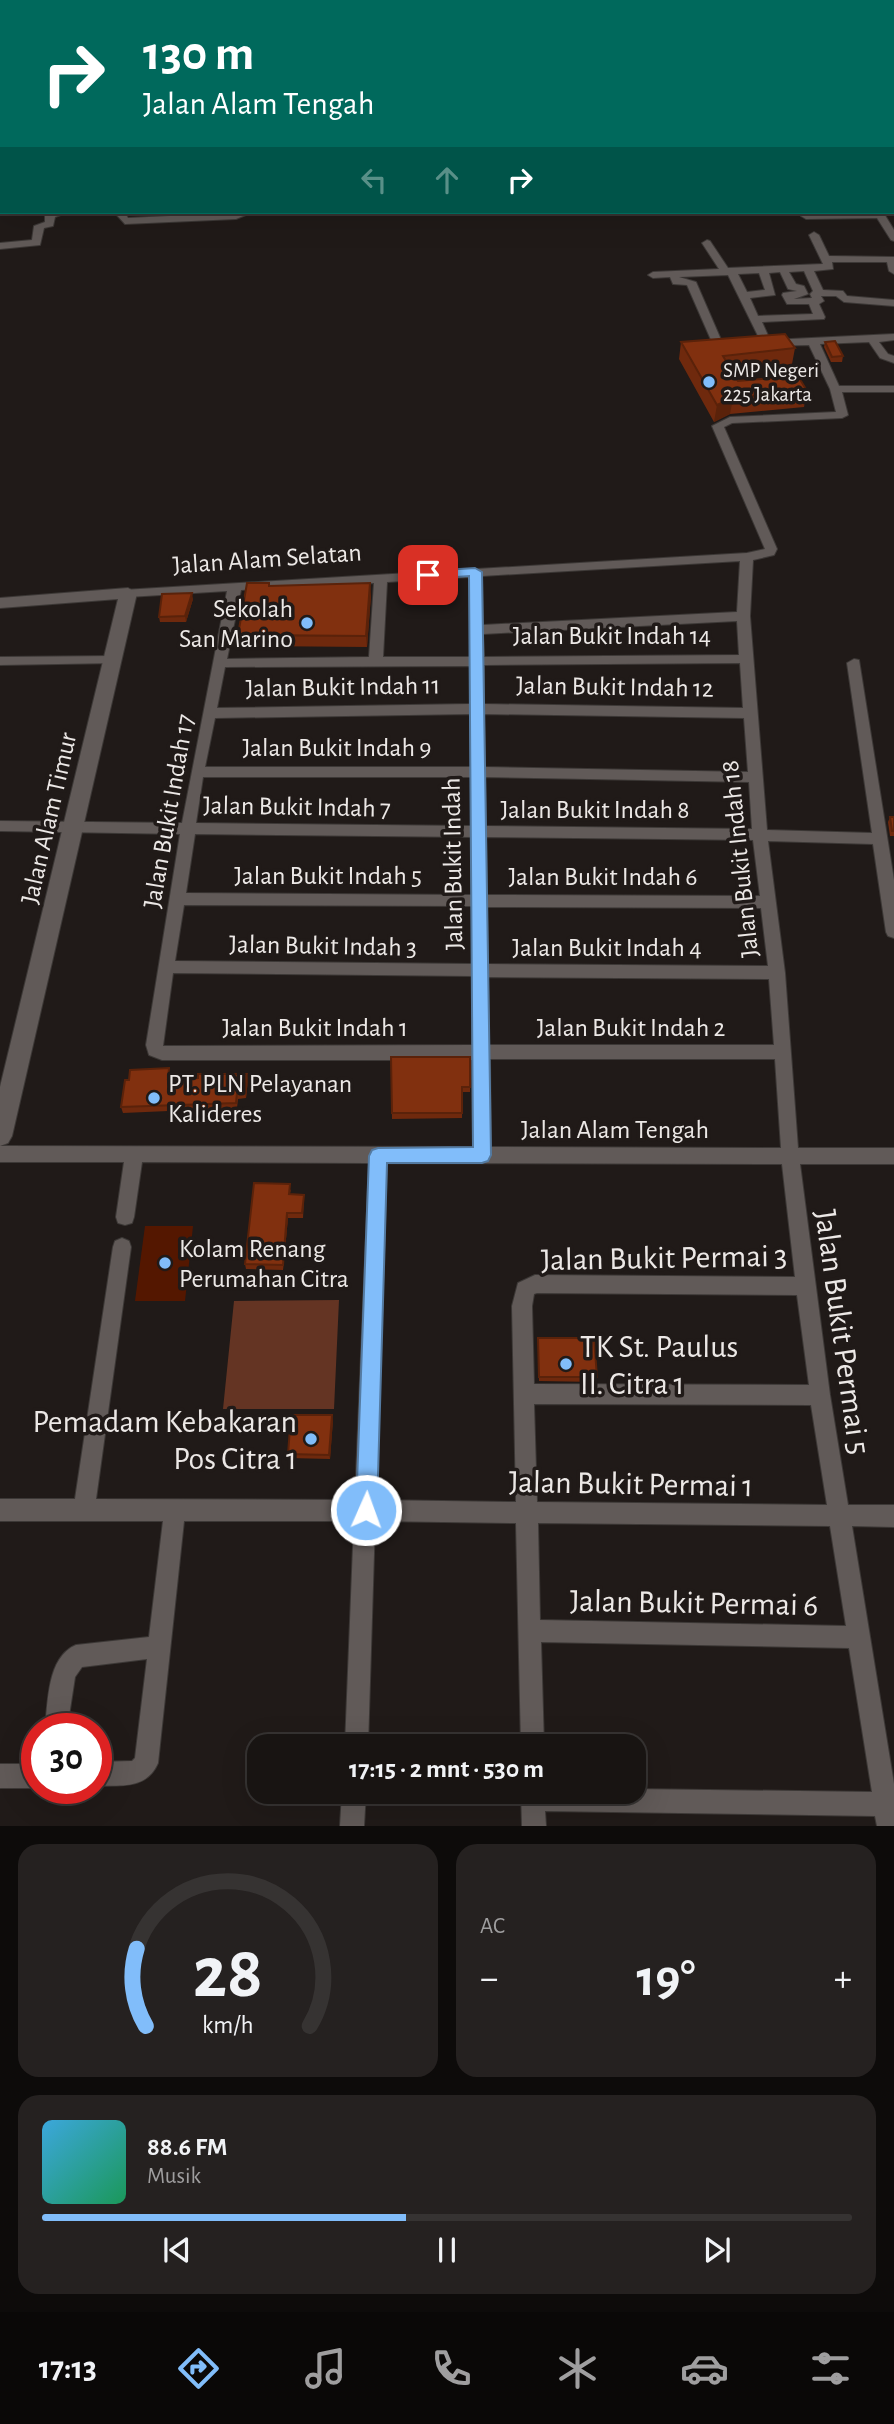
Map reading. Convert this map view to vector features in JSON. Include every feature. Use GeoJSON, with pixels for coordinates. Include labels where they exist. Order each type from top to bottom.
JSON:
{"type":"FeatureCollection","features":[{"type":"Feature","properties":{"kind":"street"},"geometry":{"type":"LineString","coordinates":[[0,246],[37,243],[39,226],[50,224],[50,215],[55,214]]}},
{"type":"Feature","properties":{"kind":"street"},"geometry":{"type":"LineString","coordinates":[[120,214],[123,221],[178,214],[242,214]]}},
{"type":"Feature","properties":{"kind":"street"},"geometry":{"type":"LineString","coordinates":[[806,217],[880,215],[894,218]]}},
{"type":"Feature","properties":{"kind":"street"},"geometry":{"type":"LineString","coordinates":[[880,215],[894,238]]}},
{"type":"Feature","properties":{"kind":"street"},"geometry":{"type":"LineString","coordinates":[[653,275],[829,267],[814,234]]}},
{"type":"Feature","properties":{"kind":"street"},"geometry":{"type":"LineString","coordinates":[[707,243],[743,295],[755,319],[761,344],[894,337]]}},
{"type":"Feature","properties":{"kind":"street"},"geometry":{"type":"LineString","coordinates":[[894,246],[891,259],[894,271]]}},
{"type":"Feature","properties":{"kind":"street"},"geometry":{"type":"LineString","coordinates":[[826,259],[891,259]]}},
{"type":"Feature","properties":{"kind":"street"},"geometry":{"type":"LineString","coordinates":[[783,268],[793,287],[800,288],[803,294],[787,295],[791,302],[837,292],[843,299],[894,303]]}},
{"type":"Feature","properties":{"kind":"street"},"geometry":{"type":"LineString","coordinates":[[808,268],[820,317],[831,340]]}},
{"type":"Feature","properties":{"kind":"street"},"geometry":{"type":"LineString","coordinates":[[743,295],[771,293],[763,269]]}},
{"type":"Feature","properties":{"kind":"street"},"geometry":{"type":"LineString","coordinates":[[673,274],[677,282],[691,282],[726,348],[708,350]]}},
{"type":"Feature","properties":{"kind":"street"},"geometry":{"type":"LineString","coordinates":[[755,319],[820,317]]}},
{"type":"Feature","properties":{"kind":"street"},"geometry":{"type":"LineString","coordinates":[[872,339],[884,356],[894,360]]}},
{"type":"Feature","properties":{"kind":"street"},"geometry":{"type":"LineString","coordinates":[[747,557],[764,554],[771,549],[718,426],[730,420],[842,415],[836,389],[829,380],[813,341]]}},
{"type":"Feature","properties":{"kind":"street"},"geometry":{"type":"LineString","coordinates":[[836,389],[894,389]]}},
{"type":"Feature","properties":{"kind":"street","name":"Jalan Alam Selatan"},"geometry":{"type":"LineString","coordinates":[[0,603],[381,577],[747,557]]}},
{"type":"Feature","properties":{"kind":"street","name":"Jalan Bukit Indah 18"},"geometry":{"type":"LineString","coordinates":[[747,557],[743,616],[760,835],[777,973],[790,1156]]}},
{"type":"Feature","properties":{"kind":"street","name":"Jalan Bukit Indah"},"geometry":{"type":"LineString","coordinates":[[475,572],[482,1155]]}},
{"type":"Feature","properties":{"kind":"street"},"geometry":{"type":"LineString","coordinates":[[376,661],[381,577]]}},
{"type":"Feature","properties":{"kind":"street","name":"Jalan Bukit Indah 17"},"geometry":{"type":"LineString","coordinates":[[154,1045],[197,772],[235,586]]}},
{"type":"Feature","properties":{"kind":"street","name":"Jalan Alam Timur"},"geometry":{"type":"LineString","coordinates":[[0,1136],[128,593]]}},
{"type":"Feature","properties":{"kind":"street"},"geometry":{"type":"LineString","coordinates":[[476,630],[743,616]]}},
{"type":"Feature","properties":{"kind":"street","name":"Jalan Bukit Indah 14"},"geometry":{"type":"LineString","coordinates":[[221,663],[748,659]]}},
{"type":"Feature","properties":{"kind":"street"},"geometry":{"type":"LineString","coordinates":[[0,661],[112,660]]}},
{"type":"Feature","properties":{"kind":"street"},"geometry":{"type":"LineString","coordinates":[[854,663],[894,932]]}},
{"type":"Feature","properties":{"kind":"street","name":"Jalan Bukit Indah 12"},"geometry":{"type":"LineString","coordinates":[[477,709],[752,713]]}},
{"type":"Feature","properties":{"kind":"street","name":"Jalan Bukit Indah 11"},"geometry":{"type":"LineString","coordinates":[[210,713],[477,709]]}},
{"type":"Feature","properties":{"kind":"street","name":"Jalan Bukit Indah 9"},"geometry":{"type":"LineString","coordinates":[[197,772],[478,772],[755,777]]}},
{"type":"Feature","properties":{"kind":"street","name":"Jalan Bukit Indah 7"},"geometry":{"type":"LineString","coordinates":[[0,826],[478,833]]}},
{"type":"Feature","properties":{"kind":"street","name":"Jalan Bukit Indah 8"},"geometry":{"type":"LineString","coordinates":[[478,833],[760,835],[879,839]]}},
{"type":"Feature","properties":{"kind":"street","name":"Jalan Bukit Indah 5"},"geometry":{"type":"LineString","coordinates":[[177,899],[479,900]]}},
{"type":"Feature","properties":{"kind":"street","name":"Jalan Bukit Indah 6"},"geometry":{"type":"LineString","coordinates":[[479,900],[768,902]]}},
{"type":"Feature","properties":{"kind":"street","name":"Jalan Bukit Indah 3"},"geometry":{"type":"LineString","coordinates":[[166,967],[480,971]]}},
{"type":"Feature","properties":{"kind":"street","name":"Jalan Bukit Indah 4"},"geometry":{"type":"LineString","coordinates":[[480,971],[777,973]]}},
{"type":"Feature","properties":{"kind":"street","name":"Jalan Bukit Indah 1"},"geometry":{"type":"LineString","coordinates":[[154,1045],[155,1050],[162,1053],[481,1053]]}},
{"type":"Feature","properties":{"kind":"street","name":"Jalan Bukit Indah 2"},"geometry":{"type":"LineString","coordinates":[[481,1053],[781,1052]]}},
{"type":"Feature","properties":{"kind":"street"},"geometry":{"type":"LineString","coordinates":[[125,1217],[134,1153]]}},
{"type":"Feature","properties":{"kind":"street","name":"Jalan Alam Tengah"},"geometry":{"type":"LineString","coordinates":[[0,1154],[894,1156]]}},
{"type":"Feature","properties":{"kind":"street"},"geometry":{"type":"LineString","coordinates":[[357,1734],[378,1156]]}},
{"type":"Feature","properties":{"kind":"street","name":"Jalan Bukit Permai 5"},"geometry":{"type":"LineString","coordinates":[[790,1156],[820,1395],[887,1815]]}},
{"type":"Feature","properties":{"kind":"street"},"geometry":{"type":"LineString","coordinates":[[84,1510],[122,1247]]}},
{"type":"Feature","properties":{"kind":"street","name":"Jalan Bukit Permai 3"},"geometry":{"type":"LineString","coordinates":[[524,1394],[522,1306],[524,1289],[535,1284],[805,1286]]}},
{"type":"Feature","properties":{"kind":"street"},"geometry":{"type":"LineString","coordinates":[[532,1734],[524,1394],[820,1395]]}},
{"type":"Feature","properties":{"kind":"street","name":"Jalan Bukit Permai 1"},"geometry":{"type":"LineString","coordinates":[[0,1510],[366,1510],[528,1514],[894,1516]]}},
{"type":"Feature","properties":{"kind":"street"},"geometry":{"type":"LineString","coordinates":[[112,1774],[137,1773],[146,1763],[175,1510]]}},
{"type":"Feature","properties":{"kind":"street","name":"Jalan Bukit Permai 6"},"geometry":{"type":"LineString","coordinates":[[529,1631],[858,1637]]}},
{"type":"Feature","properties":{"kind":"street"},"geometry":{"type":"LineString","coordinates":[[58,1713],[64,1673],[76,1656],[159,1647]]}},
{"type":"Feature","properties":{"kind":"street"},"geometry":{"type":"LineString","coordinates":[[0,1776],[21,1776]]}},
{"type":"Feature","properties":{"kind":"street"},"geometry":{"type":"LineString","coordinates":[[646,1801],[887,1815]]}},
{"type":"Feature","properties":{"kind":"street"},"geometry":{"type":"LineString","coordinates":[[352,1825],[353,1804]]}},
{"type":"Feature","properties":{"kind":"street"},"geometry":{"type":"LineString","coordinates":[[533,1804],[534,1825]]}},
{"type":"Feature","properties":{"kind":"shaded area","name":"Kolam Renang Perumahan Citra"},"geometry":{"type":"Polygon","coordinates":[[[145,1226],[193,1226],[185,1301],[135,1301],[145,1226]]]}},
{"type":"Feature","properties":{"kind":"shaded area"},"geometry":{"type":"Polygon","coordinates":[[[339,1300],[334,1409],[223,1409],[234,1301],[339,1300]]]}},
{"type":"Feature","properties":{"kind":"building"},"geometry":{"type":"Polygon","coordinates":[[[785,334],[795,348],[723,356],[738,381],[798,376],[807,391],[733,398],[717,405],[681,342],[785,334]]]}},
{"type":"Feature","properties":{"kind":"building"},"geometry":{"type":"Polygon","coordinates":[[[835,341],[843,356],[832,357],[825,342],[835,341]]]}},
{"type":"Feature","properties":{"kind":"building","name":"Sekolah San Marino"},"geometry":{"type":"Polygon","coordinates":[[[247,583],[269,583],[269,586],[370,583],[366,636],[238,635],[247,583]]]}},
{"type":"Feature","properties":{"kind":"building"},"geometry":{"type":"Polygon","coordinates":[[[192,593],[185,616],[159,617],[162,594],[192,593]]]}},
{"type":"Feature","properties":{"kind":"building"},"geometry":{"type":"Polygon","coordinates":[[[890,817],[894,817],[894,831],[892,831],[890,817]]]}},
{"type":"Feature","properties":{"kind":"building"},"geometry":{"type":"Polygon","coordinates":[[[391,1057],[470,1057],[470,1087],[462,1087],[462,1113],[392,1113],[391,1057]]]}},
{"type":"Feature","properties":{"kind":"building"},"geometry":{"type":"Polygon","coordinates":[[[169,1068],[168,1079],[198,1078],[198,1074],[247,1074],[245,1093],[237,1093],[236,1103],[121,1107],[125,1080],[129,1080],[130,1070],[169,1068]]]}},
{"type":"Feature","properties":{"kind":"building"},"geometry":{"type":"Polygon","coordinates":[[[254,1183],[290,1184],[289,1194],[304,1195],[302,1213],[287,1213],[283,1265],[245,1264],[254,1183]]]}},
{"type":"Feature","properties":{"kind":"building","name":"TK St. Paulus II. Citra 1"},"geometry":{"type":"Polygon","coordinates":[[[538,1338],[594,1338],[597,1377],[539,1377],[538,1338]]]}},
{"type":"Feature","properties":{"kind":"building","name":"Pemadam Kebakaran Pos Citra 1"},"geometry":{"type":"Polygon","coordinates":[[[291,1415],[332,1415],[329,1455],[288,1454],[291,1415]]]}},
{"type":"Feature","properties":{"kind":"place","name":"SMP Negeri 225 Jakarta"},"geometry":{"type":"Point","coordinates":[709,382]}},
{"type":"Feature","properties":{"kind":"place","name":"Sekolah San Marino"},"geometry":{"type":"Point","coordinates":[307,623]}},
{"type":"Feature","properties":{"kind":"place","name":"PT. PLN Pelayanan Kalideres"},"geometry":{"type":"Point","coordinates":[154,1098]}},
{"type":"Feature","properties":{"kind":"place","name":"Kolam Renang Perumahan Citra"},"geometry":{"type":"Point","coordinates":[165,1263]}},
{"type":"Feature","properties":{"kind":"place","name":"TK St. Paulus II. Citra 1"},"geometry":{"type":"Point","coordinates":[566,1364]}},
{"type":"Feature","properties":{"kind":"place","name":"Pemadam Kebakaran Pos Citra 1"},"geometry":{"type":"Point","coordinates":[311,1439]}},
{"type":"Feature","properties":{"kind":"route"},"geometry":{"type":"LineString","coordinates":[[366,1510],[378,1156],[482,1155],[475,572],[428,575]]}}]}
